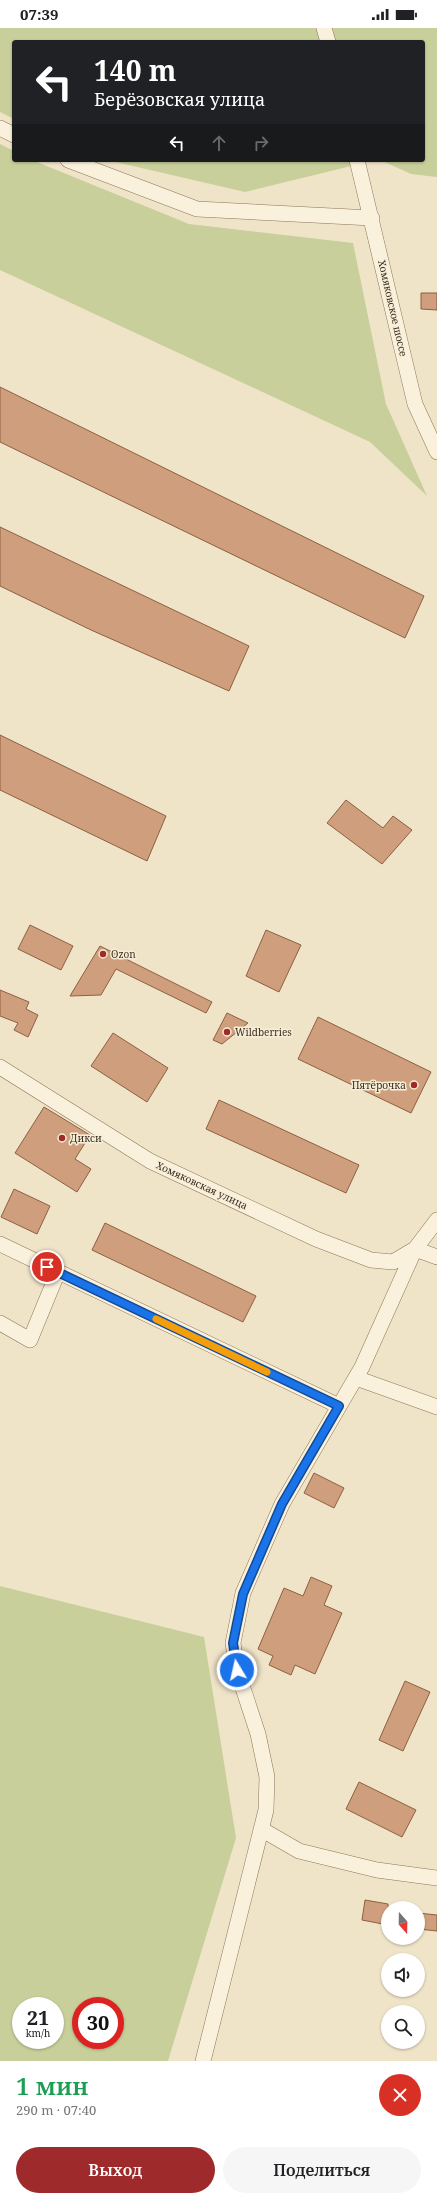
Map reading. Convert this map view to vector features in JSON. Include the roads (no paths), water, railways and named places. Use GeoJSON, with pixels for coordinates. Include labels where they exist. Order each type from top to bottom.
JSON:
{"type":"FeatureCollection","features":[{"type":"Feature","properties":{"kind":"street"},"geometry":{"type":"LineString","coordinates":[[324,28],[327,40]]}},
{"type":"Feature","properties":{"kind":"street"},"geometry":{"type":"LineString","coordinates":[[0,128],[12,134]]}},
{"type":"Feature","properties":{"kind":"street"},"geometry":{"type":"LineString","coordinates":[[73,162],[197,209],[372,218]]}},
{"type":"Feature","properties":{"kind":"street","name":"Хомяковское шоссе"},"geometry":{"type":"LineString","coordinates":[[358,162],[415,404],[437,452]]}},
{"type":"Feature","properties":{"kind":"street","name":"Хомяковская улица"},"geometry":{"type":"LineString","coordinates":[[0,1067],[150,1161],[316,1239],[370,1260],[393,1262],[416,1249]]}},
{"type":"Feature","properties":{"kind":"street"},"geometry":{"type":"LineString","coordinates":[[204,2061],[266,1810],[267,1776],[258,1734],[237,1670],[233,1643],[243,1594],[282,1504],[356,1378],[416,1249],[437,1220]]}},
{"type":"Feature","properties":{"kind":"street"},"geometry":{"type":"LineString","coordinates":[[0,1244],[339,1406]]}},
{"type":"Feature","properties":{"kind":"street"},"geometry":{"type":"LineString","coordinates":[[416,1249],[437,1257]]}},
{"type":"Feature","properties":{"kind":"street"},"geometry":{"type":"LineString","coordinates":[[0,1323],[30,1340],[58,1272]]}},
{"type":"Feature","properties":{"kind":"street"},"geometry":{"type":"LineString","coordinates":[[356,1378],[437,1407]]}},
{"type":"Feature","properties":{"kind":"street"},"geometry":{"type":"LineString","coordinates":[[261,1829],[299,1851],[377,1870],[437,1878]]}},
{"type":"Feature","properties":{"kind":"place","name":"Ozon"},"geometry":{"type":"Point","coordinates":[103,954]}},
{"type":"Feature","properties":{"kind":"place","name":"Wildberries"},"geometry":{"type":"Point","coordinates":[227,1032]}},
{"type":"Feature","properties":{"kind":"place","name":"Пятёрочка"},"geometry":{"type":"Point","coordinates":[414,1085]}},
{"type":"Feature","properties":{"kind":"place","name":"Дикси"},"geometry":{"type":"Point","coordinates":[62,1138]}}]}
